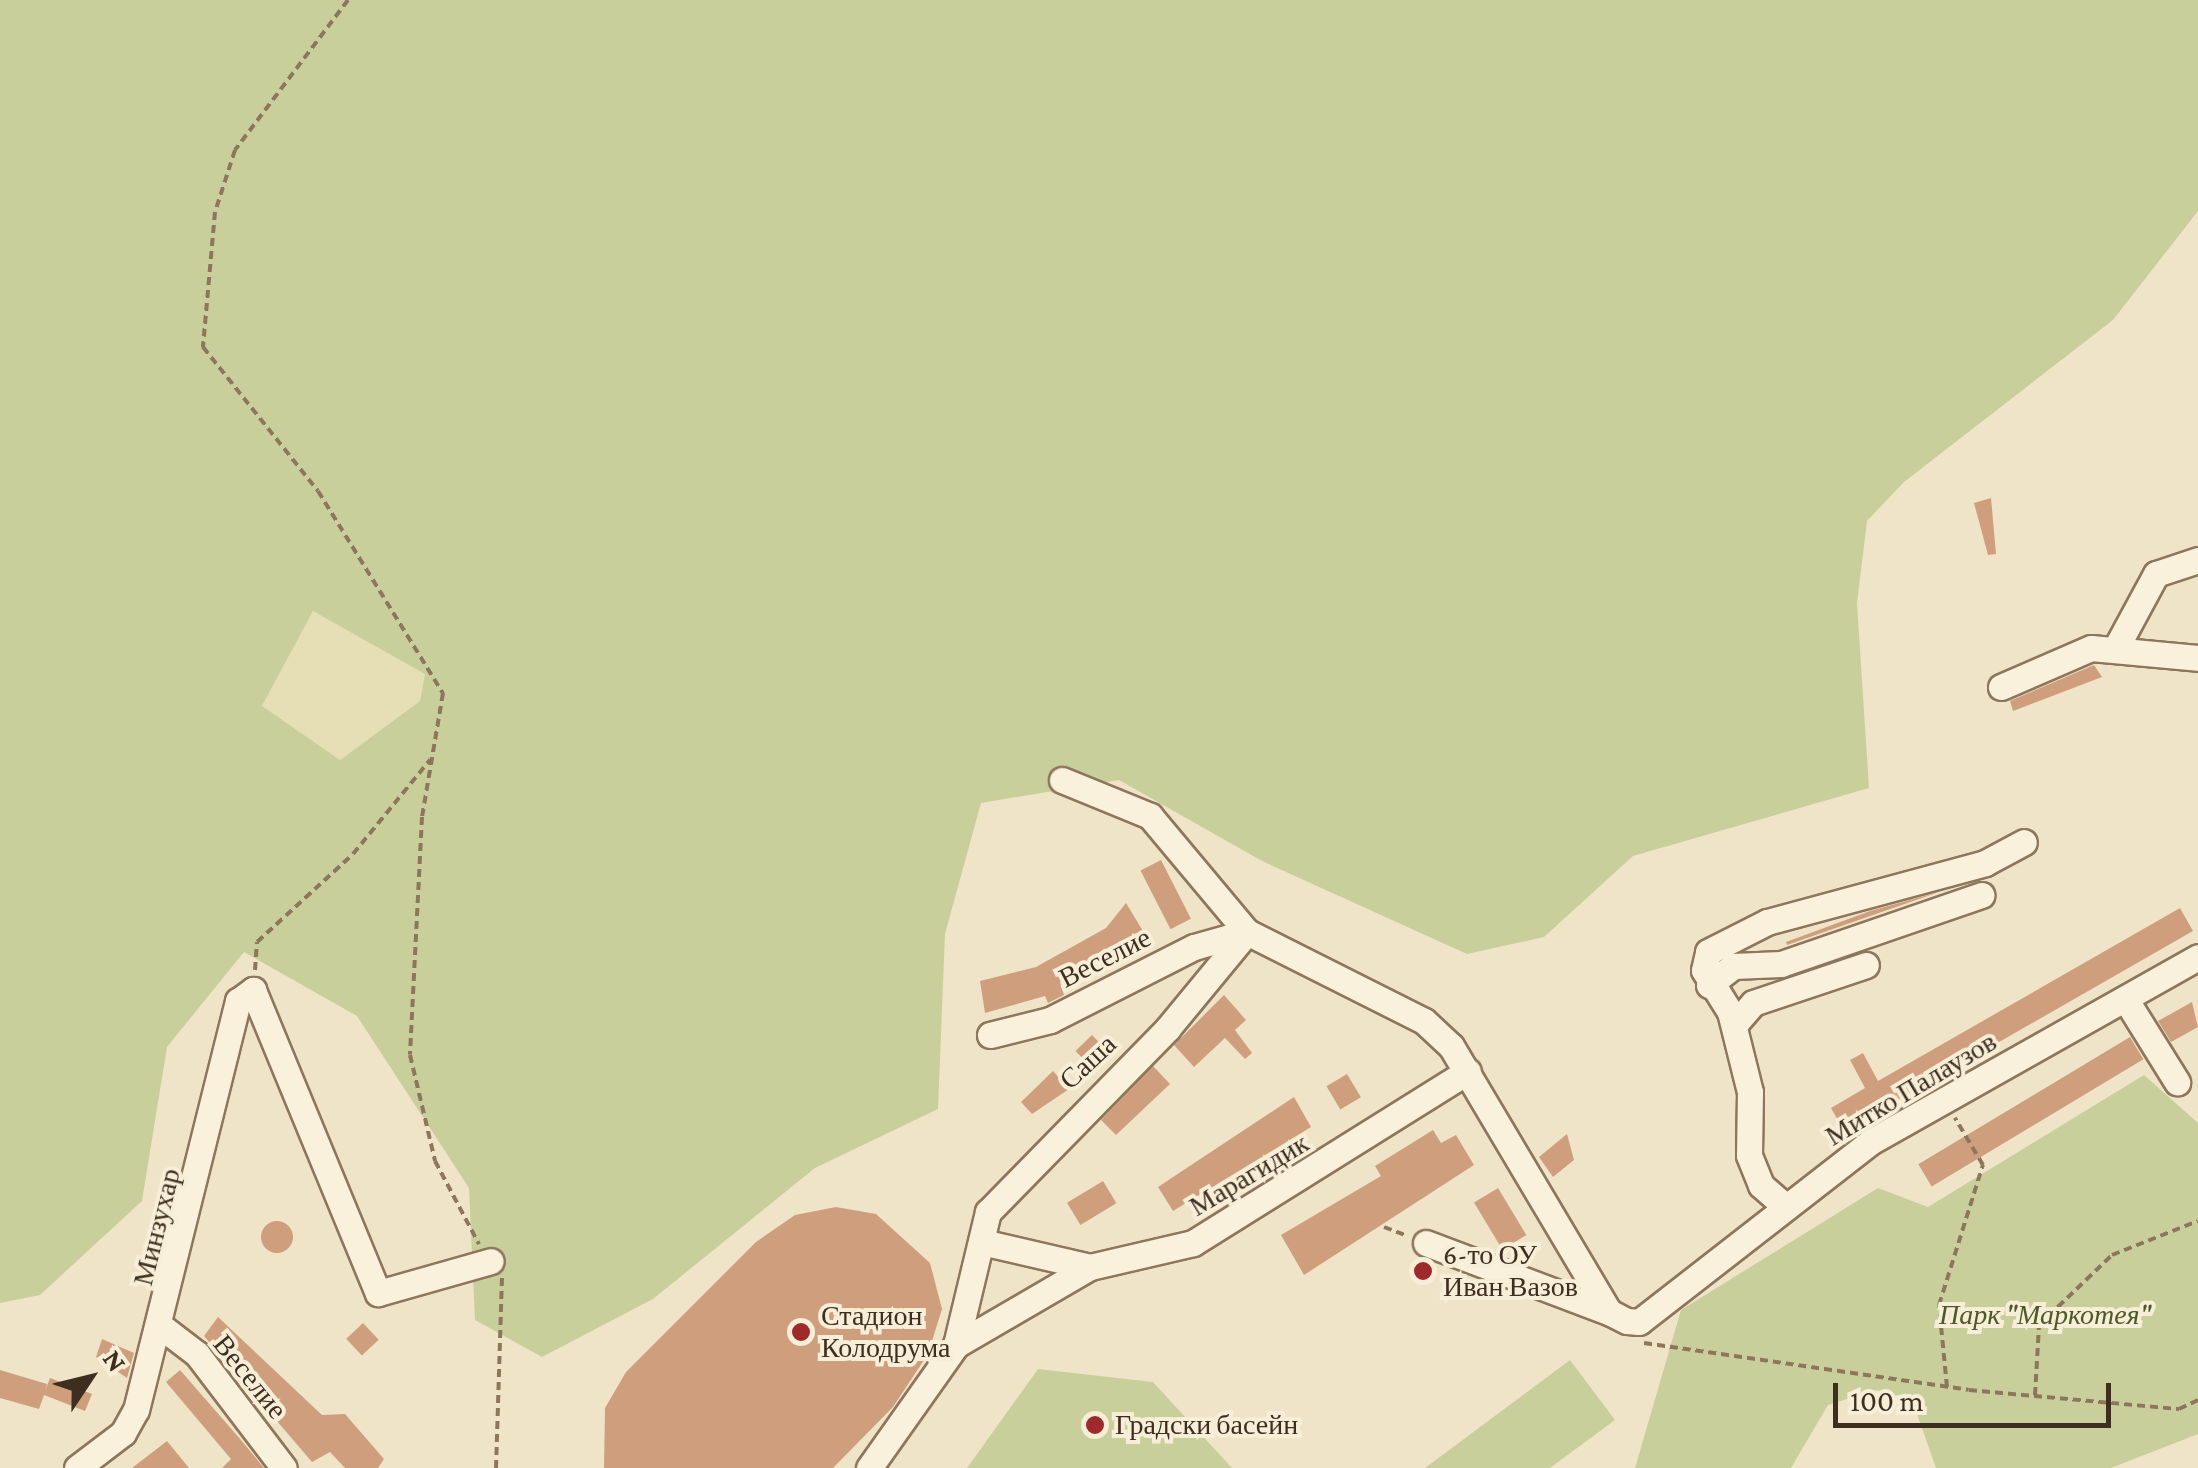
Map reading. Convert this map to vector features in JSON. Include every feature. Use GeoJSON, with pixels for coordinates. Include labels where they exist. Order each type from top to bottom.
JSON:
{"type":"FeatureCollection","features":[{"type":"Feature","properties":{"kind":"street"},"geometry":{"type":"LineString","coordinates":[[2001,687],[2117,646],[2156,574],[2198,560]]}},
{"type":"Feature","properties":{"kind":"street"},"geometry":{"type":"LineString","coordinates":[[2117,646],[2134,658],[2198,658]]}},
{"type":"Feature","properties":{"kind":"street"},"geometry":{"type":"LineString","coordinates":[[1062,780],[1150,816],[1247,932],[1424,1022],[1468,1072],[1614,1316]]}},
{"type":"Feature","properties":{"kind":"street"},"geometry":{"type":"LineString","coordinates":[[1786,1207],[1761,1185],[1750,1155],[1750,1092],[1734,1025],[1709,984],[1708,952],[1720,943],[1863,891],[1984,863],[2024,842]]}},
{"type":"Feature","properties":{"kind":"street"},"geometry":{"type":"LineString","coordinates":[[1709,984],[1733,966],[1781,964],[1981,895]]}},
{"type":"Feature","properties":{"kind":"street","name":"Веселие"},"geometry":{"type":"LineString","coordinates":[[990,1034],[1050,1020],[1194,947],[1247,932]]}},
{"type":"Feature","properties":{"kind":"street","name":"Саша"},"geometry":{"type":"LineString","coordinates":[[956,1345],[982,1242],[1005,1189],[1168,1028],[1247,932]]}},
{"type":"Feature","properties":{"kind":"street","name":"Митко Палаузов"},"geometry":{"type":"LineString","coordinates":[[1614,1316],[1639,1322],[1870,1142],[2198,957]]}},
{"type":"Feature","properties":{"kind":"street"},"geometry":{"type":"LineString","coordinates":[[1734,1025],[1753,1003],[1866,965]]}},
{"type":"Feature","properties":{"kind":"street"},"geometry":{"type":"LineString","coordinates":[[253,990],[378,1293],[492,1261]]}},
{"type":"Feature","properties":{"kind":"street","name":"Минзухар"},"geometry":{"type":"LineString","coordinates":[[77,1468],[123,1433],[163,1328],[207,1150],[238,1001],[253,990]]}},
{"type":"Feature","properties":{"kind":"street"},"geometry":{"type":"LineString","coordinates":[[2126,1000],[2177,1082]]}},
{"type":"Feature","properties":{"kind":"street","name":"Марагидик"},"geometry":{"type":"LineString","coordinates":[[982,1242],[1090,1266],[1142,1260],[1239,1222],[1468,1072]]}},
{"type":"Feature","properties":{"kind":"street"},"geometry":{"type":"LineString","coordinates":[[1426,1243],[1614,1316]]}},
{"type":"Feature","properties":{"kind":"street"},"geometry":{"type":"LineString","coordinates":[[868,1468],[956,1345],[1090,1266]]}},
{"type":"Feature","properties":{"kind":"street","name":"Веселие"},"geometry":{"type":"LineString","coordinates":[[163,1328],[197,1354],[284,1468]]}},
{"type":"Feature","properties":{"kind":"path"},"geometry":{"type":"LineString","coordinates":[[348,0],[235,150],[215,212],[203,347],[318,492],[444,693],[432,758],[409,998],[414,1090],[443,1179],[492,1261],[507,1307],[496,1468]]}},
{"type":"Feature","properties":{"kind":"path"},"geometry":{"type":"LineString","coordinates":[[253,990],[257,942],[354,854],[432,758]]}},
{"type":"Feature","properties":{"kind":"path"},"geometry":{"type":"LineString","coordinates":[[1945,1100],[1983,1165],[1939,1305],[1947,1388]]}},
{"type":"Feature","properties":{"kind":"path"},"geometry":{"type":"LineString","coordinates":[[2035,1395],[2038,1325],[2112,1255],[2198,1221]]}},
{"type":"Feature","properties":{"kind":"path"},"geometry":{"type":"LineString","coordinates":[[1640,1342],[1947,1388],[2179,1409],[2198,1403]]}},
{"type":"Feature","properties":{"kind":"shaded area"},"geometry":{"type":"Polygon","coordinates":[[[313,610],[425,673],[420,701],[340,760],[262,707],[313,610]]]}},
{"type":"Feature","properties":{"kind":"green space"},"geometry":{"type":"Polygon","coordinates":[[[0,0],[2198,0],[2198,211],[2113,320],[1904,482],[1867,521],[1857,603],[1869,788],[1633,856],[1544,937],[1467,954],[1262,861],[1119,780],[981,803],[945,934],[938,1109],[815,1168],[653,1299],[542,1357],[475,1320],[469,1188],[357,1016],[244,952],[167,1047],[142,1201],[40,1295],[0,1303],[0,0]],[[313,611],[262,706],[340,760],[420,701],[425,674],[313,611]]]}},
{"type":"Feature","properties":{"kind":"green space","name":"Парк \"Маркотея\""},"geometry":{"type":"Polygon","coordinates":[[[2144,1075],[2198,1123],[2198,1434],[2111,1468],[1936,1468],[1912,1400],[1876,1390],[1828,1405],[1791,1468],[1635,1468],[1681,1310],[1878,1188],[1928,1207],[2144,1075]]]}},
{"type":"Feature","properties":{"kind":"green space"},"geometry":{"type":"Polygon","coordinates":[[[1570,1360],[1615,1420],[1550,1468],[1425,1468],[1570,1360]]]}},
{"type":"Feature","properties":{"kind":"green space","name":"Градски басейн"},"geometry":{"type":"Polygon","coordinates":[[[1038,1369],[1153,1382],[1232,1468],[967,1468],[1038,1369]]]}},
{"type":"Feature","properties":{"kind":"building"},"geometry":{"type":"Polygon","coordinates":[[[1991,498],[1996,554],[1988,555],[1974,503],[1991,498]]]}},
{"type":"Feature","properties":{"kind":"building"},"geometry":{"type":"Polygon","coordinates":[[[2094,665],[2102,677],[2013,711],[2010,701],[2094,665]]]}},
{"type":"Feature","properties":{"kind":"building"},"geometry":{"type":"Polygon","coordinates":[[[1161,860],[1191,919],[1170,929],[1141,870],[1161,860]]]}},
{"type":"Feature","properties":{"kind":"building"},"geometry":{"type":"Polygon","coordinates":[[[1939,892],[1787,945],[1786,942],[1870,911],[1939,892]]]}},
{"type":"Feature","properties":{"kind":"building"},"geometry":{"type":"Polygon","coordinates":[[[1126,903],[1146,936],[1060,982],[1064,995],[1048,1003],[1045,996],[985,1013],[980,981],[1036,967],[1106,928],[1126,903]]]}},
{"type":"Feature","properties":{"kind":"building"},"geometry":{"type":"Polygon","coordinates":[[[2180,908],[2193,931],[1844,1131],[1831,1108],[1865,1088],[1850,1060],[1863,1053],[1878,1081],[2180,908]]]}},
{"type":"Feature","properties":{"kind":"building"},"geometry":{"type":"Polygon","coordinates":[[[1224,995],[1246,1020],[1235,1030],[1252,1053],[1245,1059],[1225,1038],[1194,1067],[1174,1045],[1224,995]]]}},
{"type":"Feature","properties":{"kind":"building"},"geometry":{"type":"Polygon","coordinates":[[[2192,1002],[2198,1027],[2171,1042],[2158,1021],[2192,1002]]]}},
{"type":"Feature","properties":{"kind":"building"},"geometry":{"type":"Polygon","coordinates":[[[1092,1035],[1111,1055],[1095,1071],[1075,1051],[1092,1035]]]}},
{"type":"Feature","properties":{"kind":"building"},"geometry":{"type":"Polygon","coordinates":[[[2130,1037],[2143,1059],[1932,1187],[1918,1164],[2130,1037]]]}},
{"type":"Feature","properties":{"kind":"building"},"geometry":{"type":"Polygon","coordinates":[[[1153,1066],[1170,1084],[1116,1135],[1101,1120],[1153,1066]]]}},
{"type":"Feature","properties":{"kind":"building"},"geometry":{"type":"Polygon","coordinates":[[[1053,1071],[1069,1089],[1032,1114],[1021,1102],[1053,1071]]]}},
{"type":"Feature","properties":{"kind":"building"},"geometry":{"type":"Polygon","coordinates":[[[1347,1074],[1361,1097],[1340,1110],[1326,1086],[1347,1074]]]}},
{"type":"Feature","properties":{"kind":"building"},"geometry":{"type":"Polygon","coordinates":[[[1294,1097],[1311,1127],[1173,1211],[1158,1187],[1294,1097]]]}},
{"type":"Feature","properties":{"kind":"building"},"geometry":{"type":"Polygon","coordinates":[[[1433,1130],[1441,1143],[1456,1135],[1474,1165],[1304,1275],[1281,1235],[1381,1176],[1375,1166],[1433,1130]]]}},
{"type":"Feature","properties":{"kind":"building"},"geometry":{"type":"Polygon","coordinates":[[[1567,1134],[1574,1160],[1553,1177],[1539,1157],[1567,1134]]]}},
{"type":"Feature","properties":{"kind":"building"},"geometry":{"type":"Polygon","coordinates":[[[1103,1181],[1116,1203],[1080,1225],[1067,1203],[1103,1181]]]}},
{"type":"Feature","properties":{"kind":"building"},"geometry":{"type":"Polygon","coordinates":[[[1498,1188],[1526,1235],[1502,1250],[1474,1202],[1498,1188]]]}},
{"type":"Feature","properties":{"kind":"building","name":"Стадион Колодрума"},"geometry":{"type":"Polygon","coordinates":[[[836,1207],[876,1214],[930,1263],[942,1309],[928,1354],[893,1407],[833,1468],[604,1468],[605,1408],[626,1372],[756,1242],[795,1215],[836,1207]]]}},
{"type":"Feature","properties":{"kind":"building"},"geometry":{"type":"Polygon","coordinates":[[[277,1221],[288,1226],[293,1237],[288,1248],[277,1253],[266,1248],[261,1237],[266,1226],[277,1221]]]}},
{"type":"Feature","properties":{"kind":"building"},"geometry":{"type":"Polygon","coordinates":[[[218,1317],[322,1415],[345,1414],[384,1459],[378,1468],[345,1468],[330,1452],[312,1462],[204,1336],[218,1317]]]}},
{"type":"Feature","properties":{"kind":"building"},"geometry":{"type":"Polygon","coordinates":[[[363,1323],[379,1340],[362,1356],[346,1339],[363,1323]]]}},
{"type":"Feature","properties":{"kind":"building"},"geometry":{"type":"Polygon","coordinates":[[[102,1339],[134,1353],[127,1378],[96,1357],[102,1339]]]}},
{"type":"Feature","properties":{"kind":"building"},"geometry":{"type":"Polygon","coordinates":[[[0,1370],[47,1384],[45,1391],[50,1378],[92,1394],[85,1411],[44,1395],[39,1409],[0,1398],[0,1370]]]}},
{"type":"Feature","properties":{"kind":"building"},"geometry":{"type":"Polygon","coordinates":[[[180,1370],[264,1468],[222,1468],[231,1459],[166,1382],[180,1370]]]}},
{"type":"Feature","properties":{"kind":"building"},"geometry":{"type":"Polygon","coordinates":[[[167,1441],[189,1468],[132,1468],[167,1441]]]}},
{"type":"Feature","properties":{"kind":"place","name":"6-то ОУ Иван Вазов"},"geometry":{"type":"Point","coordinates":[1423,1271]}},
{"type":"Feature","properties":{"kind":"place","name":"Стадион Колодрума"},"geometry":{"type":"Point","coordinates":[801,1332]}},
{"type":"Feature","properties":{"kind":"place","name":"Градски басейн"},"geometry":{"type":"Point","coordinates":[1095,1425]}}]}
